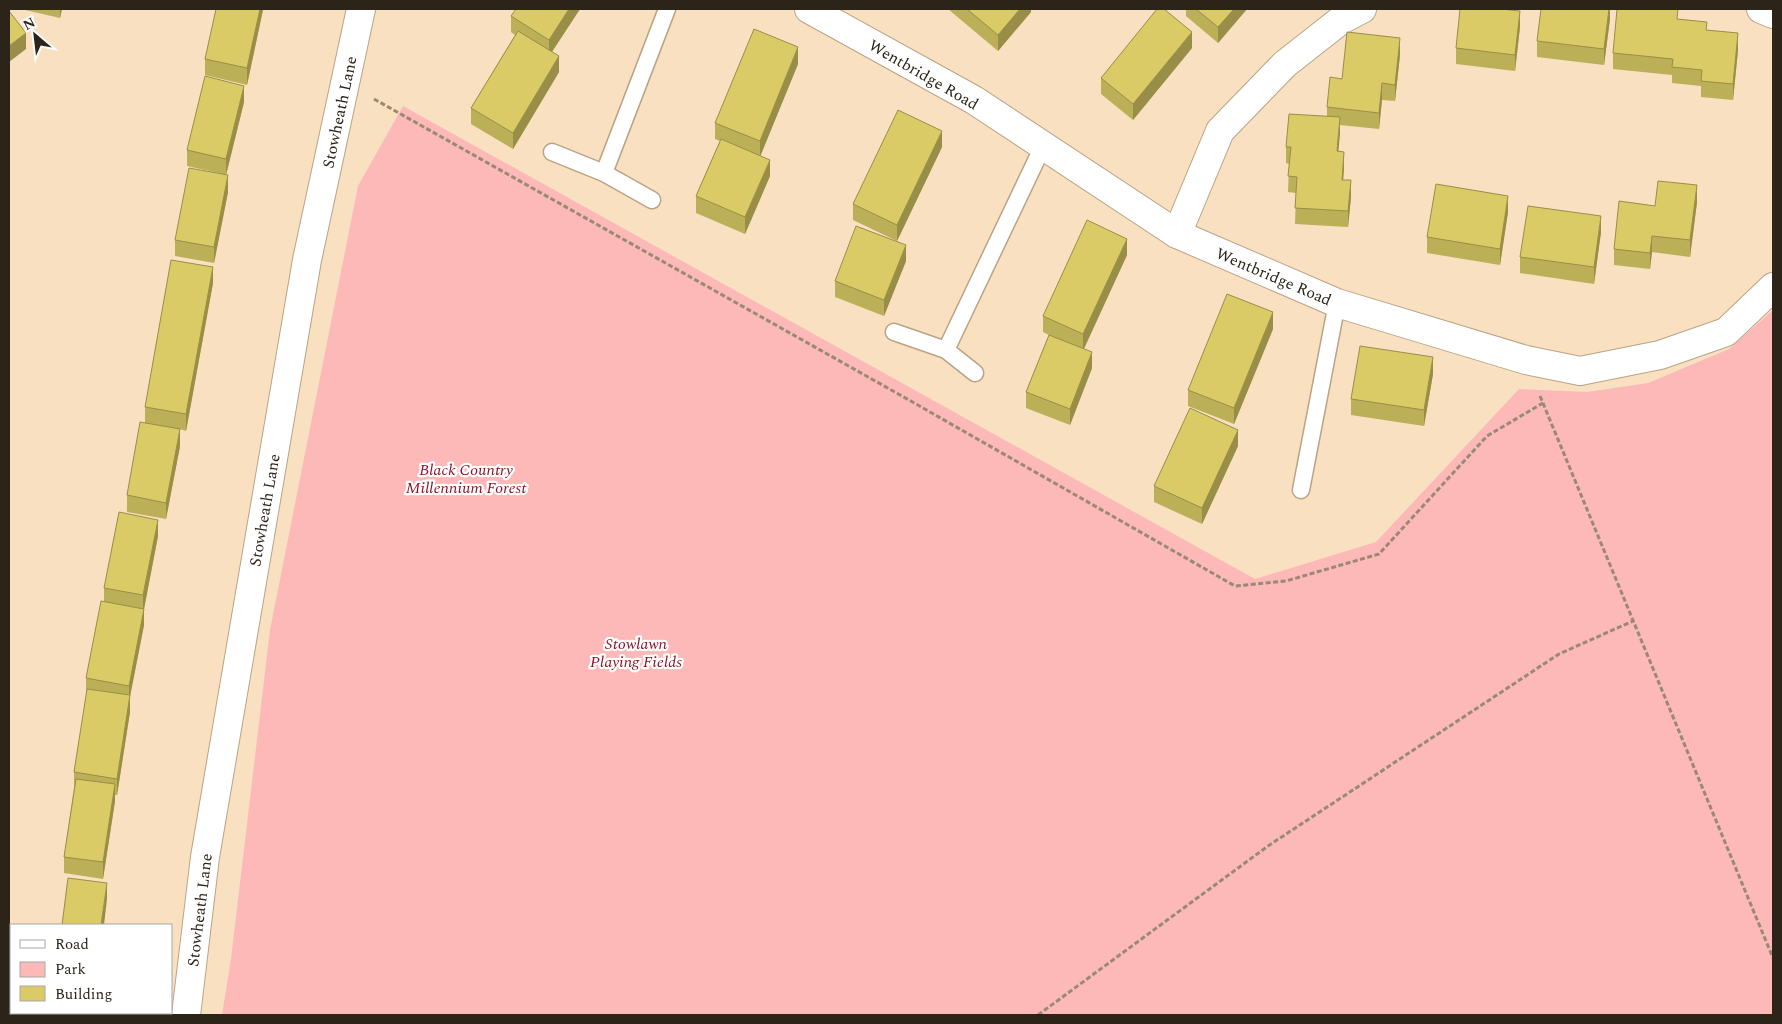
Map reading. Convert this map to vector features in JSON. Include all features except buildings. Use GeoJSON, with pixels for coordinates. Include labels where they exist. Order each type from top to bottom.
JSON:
{"type":"FeatureCollection","features":[{"type":"Feature","properties":{"kind":"street","name":"Stowheath Lane"},"geometry":{"type":"LineString","coordinates":[[186,1015],[205,857],[306,270],[361,9]]}},
{"type":"Feature","properties":{"kind":"street","name":"Wentbridge Road"},"geometry":{"type":"LineString","coordinates":[[809,9],[974,100],[1177,234],[1338,303],[1526,360],[1580,371],[1660,355],[1726,332],[1773,288]]}},
{"type":"Feature","properties":{"kind":"street"},"geometry":{"type":"LineString","coordinates":[[1177,234],[1220,132],[1286,64],[1341,20],[1362,9]]}},
{"type":"Feature","properties":{"kind":"street"},"geometry":{"type":"LineString","coordinates":[[1761,9],[1773,14]]}},
{"type":"Feature","properties":{"kind":"lane"},"geometry":{"type":"LineString","coordinates":[[604,173],[667,9]]}},
{"type":"Feature","properties":{"kind":"lane"},"geometry":{"type":"LineString","coordinates":[[946,350],[1043,146]]}},
{"type":"Feature","properties":{"kind":"lane"},"geometry":{"type":"LineString","coordinates":[[552,152],[604,173],[652,200]]}},
{"type":"Feature","properties":{"kind":"lane"},"geometry":{"type":"LineString","coordinates":[[1301,490],[1338,303]]}},
{"type":"Feature","properties":{"kind":"lane"},"geometry":{"type":"LineString","coordinates":[[894,332],[946,350],[975,373]]}},
{"type":"Feature","properties":{"kind":"path"},"geometry":{"type":"LineString","coordinates":[[1526,360],[1773,958]]}},
{"type":"Feature","properties":{"kind":"path"},"geometry":{"type":"LineString","coordinates":[[1038,1015],[1268,846],[1560,654],[1633,621]]}},
{"type":"Feature","properties":{"kind":"green space","name":"Stowlawn Playing Fields"},"geometry":{"type":"Polygon","coordinates":[[[403,106],[1255,579],[1376,542],[1519,389],[1587,392],[1648,383],[1729,349],[1773,310],[1773,1015],[222,1015],[231,959],[270,630],[358,186],[403,106]]]}},
{"type":"Feature","properties":{"kind":"park label","name":"Black Country Millennium Forest"},"geometry":{"type":"Point","coordinates":[466,478]}}]}
